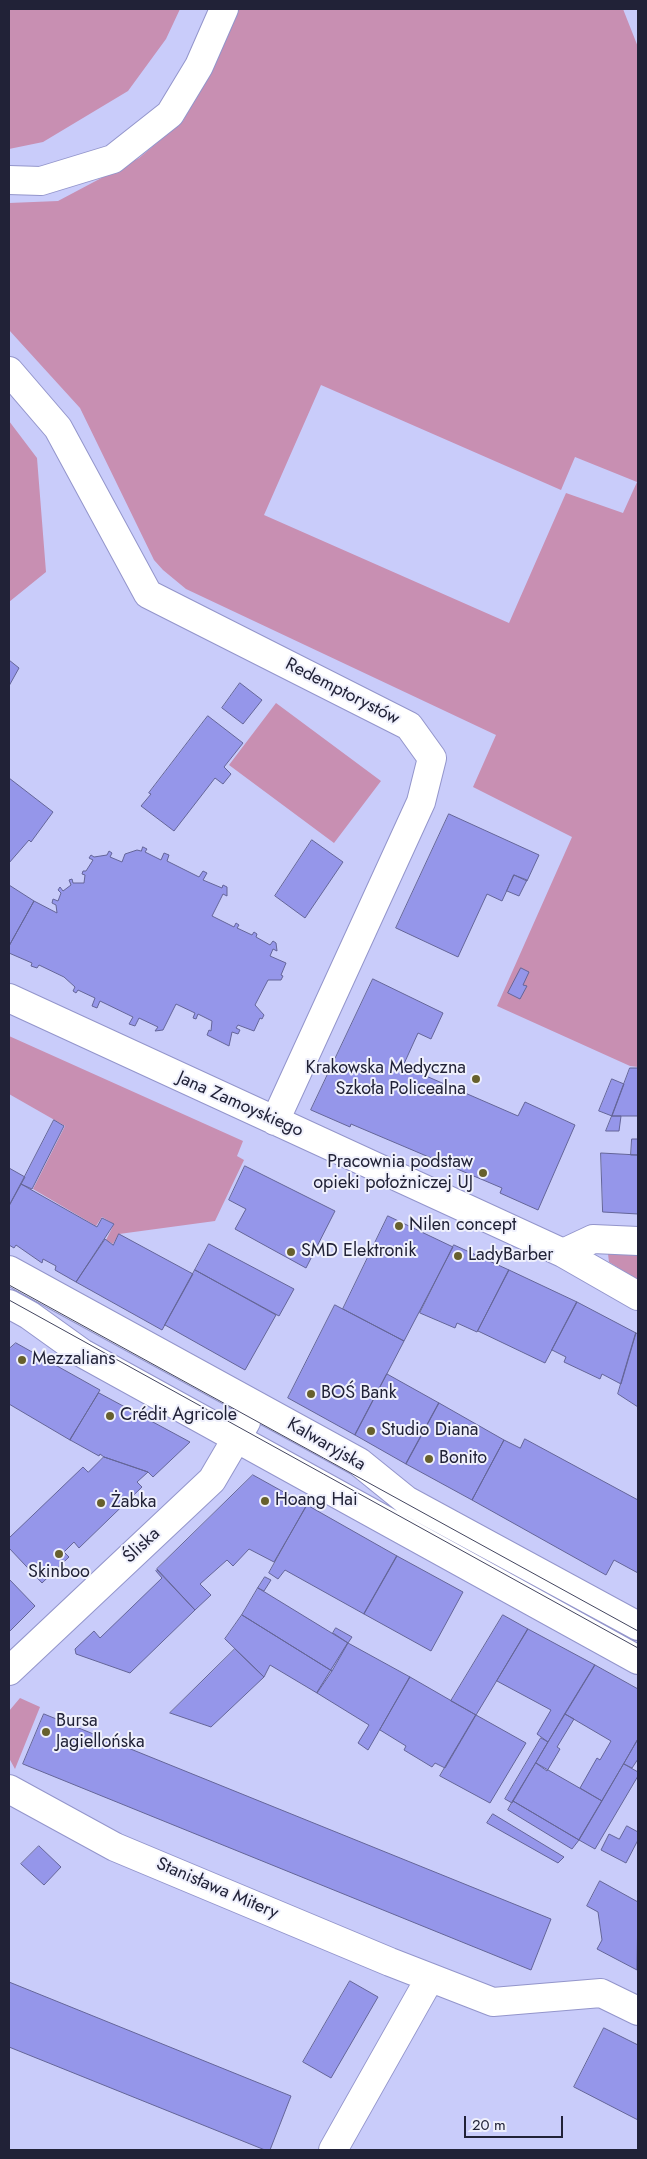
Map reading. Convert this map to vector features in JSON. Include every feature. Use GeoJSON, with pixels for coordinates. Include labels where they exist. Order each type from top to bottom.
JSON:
{"type":"FeatureCollection","features":[{"type":"Feature","properties":{"kind":"street"},"geometry":{"type":"LineString","coordinates":[[9,180],[41,181],[113,159],[163,120],[170,114],[199,66],[224,9]]}},
{"type":"Feature","properties":{"kind":"street","name":"Redemptorystów"},"geometry":{"type":"LineString","coordinates":[[9,371],[58,428],[148,594],[409,726],[432,758],[421,802],[275,1121]]}},
{"type":"Feature","properties":{"kind":"street","name":"Jana Zamoyskiego"},"geometry":{"type":"LineString","coordinates":[[9,998],[563,1253],[638,1296]]}},
{"type":"Feature","properties":{"kind":"street"},"geometry":{"type":"LineString","coordinates":[[563,1253],[593,1238],[638,1241]]}},
{"type":"Feature","properties":{"kind":"street","name":"Kalwaryjska"},"geometry":{"type":"LineString","coordinates":[[9,1270],[359,1462],[406,1500],[638,1626]]}},
{"type":"Feature","properties":{"kind":"street","name":"Kalwaryjska"},"geometry":{"type":"LineString","coordinates":[[9,1304],[29,1315],[82,1353],[638,1660]]}},
{"type":"Feature","properties":{"kind":"street","name":"Śliska"},"geometry":{"type":"LineString","coordinates":[[9,1671],[212,1480],[238,1438],[255,1405]]}},
{"type":"Feature","properties":{"kind":"street","name":"Stanisława Mitery"},"geometry":{"type":"LineString","coordinates":[[9,1789],[115,1847],[430,1978],[493,2002],[601,1993],[638,2011]]}},
{"type":"Feature","properties":{"kind":"street"},"geometry":{"type":"LineString","coordinates":[[333,2150],[430,1978]]}},
{"type":"Feature","properties":{"kind":"shaded area"},"geometry":{"type":"Polygon","coordinates":[[[9,9],[180,9],[166,39],[128,91],[43,142],[9,149],[9,9]]]}},
{"type":"Feature","properties":{"kind":"shaded area"},"geometry":{"type":"Polygon","coordinates":[[[238,9],[623,9],[638,47],[638,1067],[630,1066],[497,1006],[572,837],[473,787],[496,735],[186,589],[163,570],[154,560],[80,408],[9,330],[9,203],[58,201],[139,158],[183,121],[238,9]],[[321,385],[264,515],[509,623],[566,493],[623,513],[637,482],[575,457],[561,490],[321,385]]]}},
{"type":"Feature","properties":{"kind":"shaded area"},"geometry":{"type":"Polygon","coordinates":[[[9,421],[37,458],[46,572],[9,602],[9,421]]]}},
{"type":"Feature","properties":{"kind":"shaded area"},"geometry":{"type":"Polygon","coordinates":[[[276,703],[381,781],[334,843],[229,765],[276,703]]]}},
{"type":"Feature","properties":{"kind":"shaded area"},"geometry":{"type":"Polygon","coordinates":[[[9,1036],[243,1141],[237,1156],[244,1160],[215,1221],[119,1234],[113,1244],[106,1240],[114,1224],[102,1217],[96,1226],[33,1189],[65,1126],[9,1094],[9,1036]]]}},
{"type":"Feature","properties":{"kind":"shaded area"},"geometry":{"type":"Polygon","coordinates":[[[611,1252],[638,1254],[638,1280],[609,1262],[608,1254],[611,1252]]]}},
{"type":"Feature","properties":{"kind":"shaded area"},"geometry":{"type":"Polygon","coordinates":[[[20,1698],[40,1707],[15,1769],[9,1758],[9,1711],[20,1698]]]}},
{"type":"Feature","properties":{"kind":"building"},"geometry":{"type":"Polygon","coordinates":[[[9,660],[19,668],[9,686],[9,660]]]}},
{"type":"Feature","properties":{"kind":"building"},"geometry":{"type":"Polygon","coordinates":[[[240,683],[262,700],[243,724],[222,708],[240,683]]]}},
{"type":"Feature","properties":{"kind":"building"},"geometry":{"type":"Polygon","coordinates":[[[208,716],[243,743],[224,767],[231,774],[223,784],[215,778],[174,831],[141,806],[208,716]]]}},
{"type":"Feature","properties":{"kind":"building"},"geometry":{"type":"Polygon","coordinates":[[[9,778],[53,812],[31,842],[29,840],[9,863],[9,778]]]}},
{"type":"Feature","properties":{"kind":"building"},"geometry":{"type":"Polygon","coordinates":[[[449,814],[539,855],[527,881],[514,875],[502,901],[487,894],[458,957],[396,928],[449,814]]]}},
{"type":"Feature","properties":{"kind":"building"},"geometry":{"type":"Polygon","coordinates":[[[312,840],[343,862],[305,918],[275,896],[312,840]]]}},
{"type":"Feature","properties":{"kind":"building"},"geometry":{"type":"Polygon","coordinates":[[[143,847],[147,849],[145,852],[161,860],[164,853],[169,855],[167,861],[199,877],[203,871],[207,873],[203,880],[222,888],[223,885],[227,887],[227,896],[223,894],[212,916],[234,927],[236,923],[239,925],[237,928],[252,935],[254,932],[257,934],[256,937],[270,945],[273,941],[276,943],[277,951],[273,949],[270,956],[286,963],[281,980],[268,980],[255,1005],[264,1015],[262,1019],[260,1018],[254,1031],[238,1025],[236,1028],[240,1030],[238,1034],[232,1032],[229,1046],[207,1035],[209,1030],[211,1031],[212,1021],[198,1014],[196,1019],[193,1018],[195,1013],[176,1004],[163,1030],[155,1031],[158,1027],[139,1018],[135,1026],[129,1024],[133,1017],[100,1001],[97,1008],[92,1006],[95,998],[78,990],[76,993],[73,991],[75,987],[64,977],[39,965],[37,968],[31,966],[32,963],[9,953],[9,946],[34,901],[57,913],[56,905],[52,903],[53,899],[58,901],[61,893],[58,890],[60,887],[63,891],[71,885],[69,880],[72,879],[73,883],[84,883],[85,875],[82,874],[93,860],[89,858],[91,855],[94,857],[107,855],[109,851],[112,853],[110,857],[122,862],[125,854],[137,850],[141,851],[143,847]]]}},
{"type":"Feature","properties":{"kind":"building"},"geometry":{"type":"Polygon","coordinates":[[[514,875],[527,880],[519,896],[507,891],[514,875]]]}},
{"type":"Feature","properties":{"kind":"building"},"geometry":{"type":"Polygon","coordinates":[[[9,885],[34,901],[9,946],[9,885]]]}},
{"type":"Feature","properties":{"kind":"building"},"geometry":{"type":"Polygon","coordinates":[[[521,968],[529,972],[523,985],[527,986],[520,999],[508,993],[521,968]]]}},
{"type":"Feature","properties":{"kind":"building"},"geometry":{"type":"Polygon","coordinates":[[[373,979],[443,1013],[431,1039],[418,1033],[403,1066],[518,1116],[525,1102],[575,1125],[538,1210],[500,1193],[502,1188],[351,1124],[350,1127],[311,1110],[373,979]]]}},
{"type":"Feature","properties":{"kind":"building"},"geometry":{"type":"Polygon","coordinates":[[[630,1068],[638,1068],[638,1116],[612,1116],[630,1068]]]}},
{"type":"Feature","properties":{"kind":"building"},"geometry":{"type":"Polygon","coordinates":[[[612,1079],[624,1084],[612,1116],[599,1111],[612,1079]]]}},
{"type":"Feature","properties":{"kind":"building"},"geometry":{"type":"Polygon","coordinates":[[[612,1116],[621,1116],[619,1131],[606,1131],[612,1116]]]}},
{"type":"Feature","properties":{"kind":"building"},"geometry":{"type":"Polygon","coordinates":[[[54,1120],[64,1126],[32,1189],[21,1184],[54,1120]]]}},
{"type":"Feature","properties":{"kind":"building"},"geometry":{"type":"Polygon","coordinates":[[[632,1139],[638,1139],[638,1155],[631,1155],[632,1139]]]}},
{"type":"Feature","properties":{"kind":"building"},"geometry":{"type":"Polygon","coordinates":[[[601,1153],[638,1155],[638,1214],[603,1212],[601,1153]]]}},
{"type":"Feature","properties":{"kind":"building"},"geometry":{"type":"Polygon","coordinates":[[[245,1166],[335,1211],[306,1268],[235,1229],[246,1209],[229,1200],[245,1166]]]}},
{"type":"Feature","properties":{"kind":"building"},"geometry":{"type":"Polygon","coordinates":[[[9,1168],[25,1177],[9,1206],[9,1168]]]}},
{"type":"Feature","properties":{"kind":"building"},"geometry":{"type":"Polygon","coordinates":[[[21,1184],[97,1227],[102,1218],[114,1224],[76,1282],[55,1270],[56,1266],[43,1259],[42,1263],[16,1245],[14,1248],[9,1245],[9,1206],[21,1184]]]}},
{"type":"Feature","properties":{"kind":"building"},"geometry":{"type":"Polygon","coordinates":[[[388,1216],[453,1247],[404,1341],[343,1309],[388,1216]]]}},
{"type":"Feature","properties":{"kind":"building"},"geometry":{"type":"Polygon","coordinates":[[[119,1234],[193,1274],[162,1330],[76,1282],[105,1239],[113,1245],[119,1234]]]}},
{"type":"Feature","properties":{"kind":"building"},"geometry":{"type":"Polygon","coordinates":[[[209,1244],[294,1289],[279,1316],[195,1270],[209,1244]]]}},
{"type":"Feature","properties":{"kind":"building"},"geometry":{"type":"Polygon","coordinates":[[[454,1245],[509,1270],[477,1332],[457,1323],[455,1328],[420,1313],[454,1245]]]}},
{"type":"Feature","properties":{"kind":"building"},"geometry":{"type":"Polygon","coordinates":[[[195,1270],[276,1315],[245,1370],[165,1325],[195,1270]]]}},
{"type":"Feature","properties":{"kind":"building"},"geometry":{"type":"Polygon","coordinates":[[[509,1270],[577,1302],[545,1363],[478,1331],[509,1270]]]}},
{"type":"Feature","properties":{"kind":"building"},"geometry":{"type":"Polygon","coordinates":[[[577,1302],[636,1333],[621,1384],[602,1374],[600,1379],[564,1362],[566,1357],[552,1350],[577,1302]]]}},
{"type":"Feature","properties":{"kind":"building"},"geometry":{"type":"Polygon","coordinates":[[[335,1305],[404,1341],[355,1435],[288,1398],[335,1305]]]}},
{"type":"Feature","properties":{"kind":"building"},"geometry":{"type":"Polygon","coordinates":[[[636,1333],[638,1334],[638,1407],[618,1394],[636,1333]]]}},
{"type":"Feature","properties":{"kind":"building"},"geometry":{"type":"Polygon","coordinates":[[[16,1343],[100,1390],[70,1440],[9,1404],[9,1349],[16,1343]]]}},
{"type":"Feature","properties":{"kind":"building"},"geometry":{"type":"Polygon","coordinates":[[[387,1374],[439,1403],[406,1464],[355,1435],[387,1374]]]}},
{"type":"Feature","properties":{"kind":"building"},"geometry":{"type":"Polygon","coordinates":[[[99,1393],[190,1442],[153,1477],[148,1472],[100,1454],[99,1456],[70,1440],[99,1393]]]}},
{"type":"Feature","properties":{"kind":"building"},"geometry":{"type":"Polygon","coordinates":[[[439,1403],[504,1440],[472,1500],[406,1464],[439,1403]]]}},
{"type":"Feature","properties":{"kind":"building"},"geometry":{"type":"Polygon","coordinates":[[[525,1439],[638,1500],[638,1573],[614,1560],[606,1575],[472,1500],[504,1440],[520,1448],[525,1439]]]}},
{"type":"Feature","properties":{"kind":"building"},"geometry":{"type":"Polygon","coordinates":[[[104,1457],[148,1472],[137,1482],[142,1487],[79,1548],[74,1542],[64,1552],[69,1557],[42,1583],[9,1548],[9,1538],[83,1467],[88,1472],[104,1457]]]}},
{"type":"Feature","properties":{"kind":"building"},"geometry":{"type":"Polygon","coordinates":[[[253,1475],[307,1505],[274,1562],[249,1549],[233,1566],[227,1560],[200,1584],[211,1595],[195,1610],[157,1569],[253,1475]]]}},
{"type":"Feature","properties":{"kind":"building"},"geometry":{"type":"Polygon","coordinates":[[[307,1505],[397,1556],[364,1614],[285,1570],[278,1579],[269,1573],[307,1505]]]}},
{"type":"Feature","properties":{"kind":"building"},"geometry":{"type":"Polygon","coordinates":[[[397,1556],[463,1592],[431,1651],[364,1614],[397,1556]]]}},
{"type":"Feature","properties":{"kind":"building"},"geometry":{"type":"Polygon","coordinates":[[[157,1570],[195,1610],[130,1673],[76,1654],[75,1649],[94,1631],[100,1638],[162,1578],[157,1570]]]}},
{"type":"Feature","properties":{"kind":"building"},"geometry":{"type":"Polygon","coordinates":[[[265,1577],[271,1580],[264,1591],[258,1588],[265,1577]]]}},
{"type":"Feature","properties":{"kind":"building"},"geometry":{"type":"Polygon","coordinates":[[[9,1579],[35,1606],[9,1632],[9,1579]]]}},
{"type":"Feature","properties":{"kind":"building"},"geometry":{"type":"Polygon","coordinates":[[[258,1588],[348,1643],[332,1671],[242,1615],[258,1588]]]}},
{"type":"Feature","properties":{"kind":"building"},"geometry":{"type":"Polygon","coordinates":[[[242,1615],[332,1671],[317,1693],[270,1665],[264,1677],[225,1639],[242,1615]]]}},
{"type":"Feature","properties":{"kind":"building"},"geometry":{"type":"Polygon","coordinates":[[[503,1615],[528,1629],[476,1715],[451,1701],[503,1615]]]}},
{"type":"Feature","properties":{"kind":"building"},"geometry":{"type":"Polygon","coordinates":[[[336,1628],[352,1637],[348,1643],[333,1633],[336,1628]]]}},
{"type":"Feature","properties":{"kind":"building"},"geometry":{"type":"Polygon","coordinates":[[[528,1629],[595,1665],[548,1742],[537,1734],[551,1710],[497,1681],[528,1629]]]}},
{"type":"Feature","properties":{"kind":"building"},"geometry":{"type":"Polygon","coordinates":[[[348,1643],[410,1677],[368,1750],[358,1743],[369,1725],[317,1693],[348,1643]]]}},
{"type":"Feature","properties":{"kind":"building"},"geometry":{"type":"Polygon","coordinates":[[[235,1649],[264,1677],[211,1727],[170,1713],[235,1649]]]}},
{"type":"Feature","properties":{"kind":"building"},"geometry":{"type":"Polygon","coordinates":[[[595,1665],[638,1689],[638,1739],[602,1801],[580,1788],[597,1758],[600,1760],[611,1741],[565,1714],[595,1665]]]}},
{"type":"Feature","properties":{"kind":"building"},"geometry":{"type":"Polygon","coordinates":[[[410,1677],[476,1715],[445,1768],[435,1763],[432,1767],[404,1750],[406,1746],[380,1730],[410,1677]]]}},
{"type":"Feature","properties":{"kind":"building"},"geometry":{"type":"Polygon","coordinates":[[[44,1714],[551,1919],[531,1970],[23,1764],[44,1714]]]}},
{"type":"Feature","properties":{"kind":"building"},"geometry":{"type":"Polygon","coordinates":[[[565,1714],[574,1719],[557,1747],[560,1749],[547,1771],[536,1763],[565,1714]]]}},
{"type":"Feature","properties":{"kind":"building"},"geometry":{"type":"Polygon","coordinates":[[[476,1715],[526,1743],[490,1803],[440,1776],[476,1715]]]}},
{"type":"Feature","properties":{"kind":"building"},"geometry":{"type":"Polygon","coordinates":[[[541,1738],[548,1742],[512,1803],[505,1799],[541,1738]]]}},
{"type":"Feature","properties":{"kind":"building"},"geometry":{"type":"Polygon","coordinates":[[[638,1739],[638,1759],[632,1768],[624,1764],[638,1739]]]}},
{"type":"Feature","properties":{"kind":"building"},"geometry":{"type":"Polygon","coordinates":[[[536,1763],[602,1801],[579,1840],[513,1801],[536,1763]]]}},
{"type":"Feature","properties":{"kind":"building"},"geometry":{"type":"Polygon","coordinates":[[[624,1764],[638,1772],[638,1776],[595,1849],[579,1840],[624,1764]]]}},
{"type":"Feature","properties":{"kind":"building"},"geometry":{"type":"Polygon","coordinates":[[[513,1801],[579,1840],[572,1849],[508,1810],[513,1801]]]}},
{"type":"Feature","properties":{"kind":"building"},"geometry":{"type":"Polygon","coordinates":[[[493,1814],[564,1857],[558,1863],[487,1823],[493,1814]]]}},
{"type":"Feature","properties":{"kind":"building"},"geometry":{"type":"Polygon","coordinates":[[[627,1826],[638,1832],[638,1840],[626,1863],[601,1850],[609,1834],[619,1839],[627,1826]]]}},
{"type":"Feature","properties":{"kind":"building"},"geometry":{"type":"Polygon","coordinates":[[[39,1846],[61,1867],[44,1885],[21,1864],[39,1846]]]}},
{"type":"Feature","properties":{"kind":"building"},"geometry":{"type":"Polygon","coordinates":[[[600,1881],[638,1902],[637,1970],[597,1949],[602,1940],[598,1912],[587,1906],[600,1881]]]}},
{"type":"Feature","properties":{"kind":"building"},"geometry":{"type":"Polygon","coordinates":[[[350,1981],[378,1997],[331,2078],[303,2062],[350,1981]]]}},
{"type":"Feature","properties":{"kind":"building"},"geometry":{"type":"Polygon","coordinates":[[[9,1982],[291,2096],[270,2150],[265,2150],[9,2047],[9,1982]]]}},
{"type":"Feature","properties":{"kind":"building"},"geometry":{"type":"Polygon","coordinates":[[[604,2028],[638,2045],[638,2120],[574,2087],[604,2028]]]}},
{"type":"Feature","properties":{"kind":"tram line"},"geometry":{"type":"LineString","coordinates":[[9,1285],[638,1631]]}},
{"type":"Feature","properties":{"kind":"tram line"},"geometry":{"type":"LineString","coordinates":[[9,1300],[638,1648]]}},
{"type":"Feature","properties":{"kind":"place","name":"Krakowska Medyczna Szkoła Policealna"},"geometry":{"type":"Point","coordinates":[476,1079]}},
{"type":"Feature","properties":{"kind":"place","name":"Pracownia podstaw opieki położniczej UJ"},"geometry":{"type":"Point","coordinates":[483,1173]}},
{"type":"Feature","properties":{"kind":"place","name":"Nilen concept"},"geometry":{"type":"Point","coordinates":[399,1226]}},
{"type":"Feature","properties":{"kind":"place","name":"SMD Elektronik"},"geometry":{"type":"Point","coordinates":[291,1252]}},
{"type":"Feature","properties":{"kind":"place","name":"LadyBarber"},"geometry":{"type":"Point","coordinates":[458,1256]}},
{"type":"Feature","properties":{"kind":"place","name":"Mezzalians"},"geometry":{"type":"Point","coordinates":[22,1360]}},
{"type":"Feature","properties":{"kind":"place","name":"BOŚ Bank"},"geometry":{"type":"Point","coordinates":[311,1394]}},
{"type":"Feature","properties":{"kind":"place","name":"Crédit Agricole"},"geometry":{"type":"Point","coordinates":[110,1416]}},
{"type":"Feature","properties":{"kind":"place","name":"Studio Diana"},"geometry":{"type":"Point","coordinates":[371,1431]}},
{"type":"Feature","properties":{"kind":"place","name":"Bonito"},"geometry":{"type":"Point","coordinates":[429,1459]}},
{"type":"Feature","properties":{"kind":"place","name":"Hoang Hai"},"geometry":{"type":"Point","coordinates":[265,1501]}},
{"type":"Feature","properties":{"kind":"place","name":"Żabka"},"geometry":{"type":"Point","coordinates":[101,1503]}},
{"type":"Feature","properties":{"kind":"place","name":"Skinboo"},"geometry":{"type":"Point","coordinates":[59,1554]}},
{"type":"Feature","properties":{"kind":"place","name":"Bursa Jagiellońska"},"geometry":{"type":"Point","coordinates":[46,1732]}}]}
